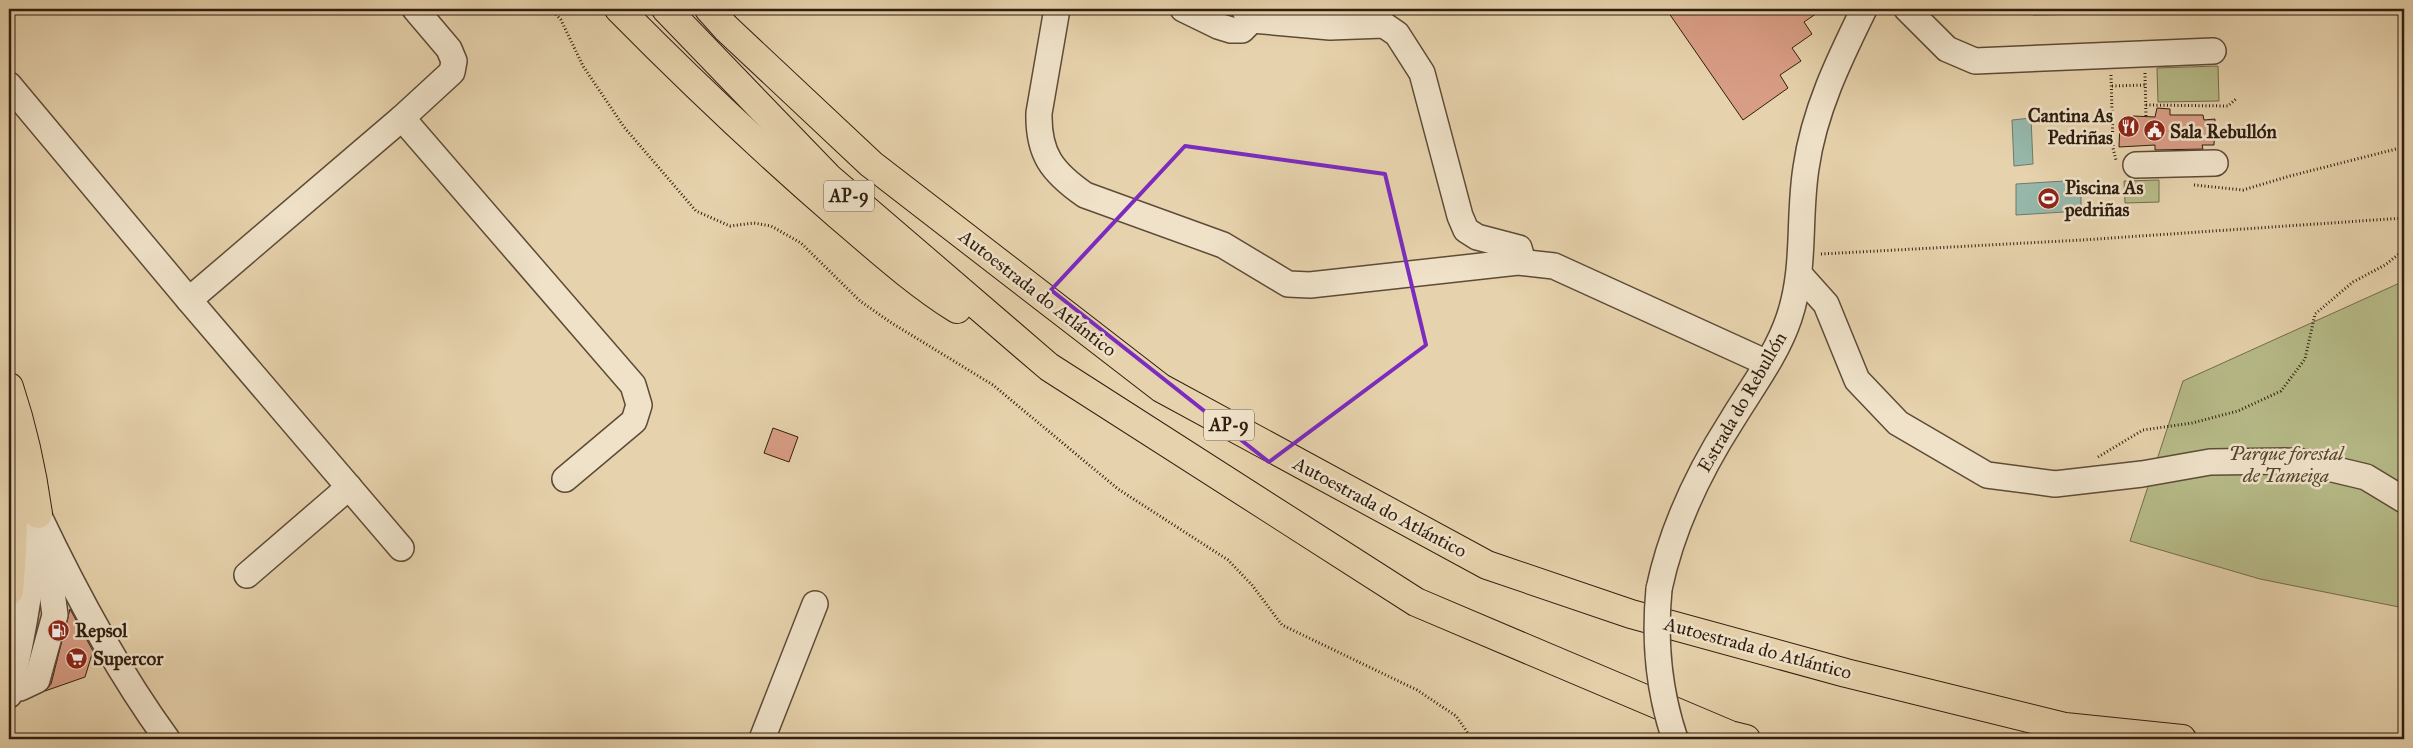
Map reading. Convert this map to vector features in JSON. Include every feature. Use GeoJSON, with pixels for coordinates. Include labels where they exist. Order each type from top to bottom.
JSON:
{"type":"FeatureCollection","features":[{"type":"Feature","properties":{"kind":"highway"},"geometry":{"type":"LineString","coordinates":[[619,9],[683,74],[802,183],[922,287],[1049,367]]}},
{"type":"Feature","properties":{"kind":"highway","name":"AP-9"},"geometry":{"type":"LineString","coordinates":[[666,9],[828,178],[1049,367],[1416,602],[1730,735],[1746,739]]}},
{"type":"Feature","properties":{"kind":"highway","name":"Autoestrada do Atlántico"},"geometry":{"type":"LineString","coordinates":[[709,9],[726,28],[871,164],[1161,388],[1487,565],[1631,614],[1846,672],[2065,727],[2182,739]]}},
{"type":"Feature","properties":{"kind":"highway"},"geometry":{"type":"LineString","coordinates":[[9,388],[21,422],[32,472],[38,514]]}},
{"type":"Feature","properties":{"kind":"highway"},"geometry":{"type":"LineString","coordinates":[[9,462],[14,538],[9,590]]}},
{"type":"Feature","properties":{"kind":"street"},"geometry":{"type":"LineString","coordinates":[[189,300],[402,118],[452,72],[454,61],[449,49],[415,9]]}},
{"type":"Feature","properties":{"kind":"street"},"geometry":{"type":"LineString","coordinates":[[1057,9],[1039,113],[1039,130],[1042,148],[1051,166],[1066,182],[1085,195],[1222,245],[1288,284],[1310,285],[1523,262],[1554,266],[1767,363]]}},
{"type":"Feature","properties":{"kind":"street"},"geometry":{"type":"LineString","coordinates":[[1183,9],[1231,30],[1242,30],[1248,15],[1330,27],[1384,26],[1397,34],[1422,73],[1460,216],[1466,230],[1477,238],[1519,248],[1523,262]]}},
{"type":"Feature","properties":{"kind":"street","name":"Estrada do Rebullón"},"geometry":{"type":"LineString","coordinates":[[1675,739],[1662,694],[1656,645],[1659,589],[1666,557],[1686,501],[1699,475],[1767,363],[1789,320],[1801,265],[1806,169],[1817,118],[1841,57],[1864,9]]}},
{"type":"Feature","properties":{"kind":"street"},"geometry":{"type":"LineString","coordinates":[[1908,9],[1947,49],[1975,61],[2111,57],[2213,51]]}},
{"type":"Feature","properties":{"kind":"street"},"geometry":{"type":"LineString","coordinates":[[9,85],[189,300],[401,548]]}},
{"type":"Feature","properties":{"kind":"street"},"geometry":{"type":"LineString","coordinates":[[402,118],[632,385],[639,405],[634,421],[564,480]]}},
{"type":"Feature","properties":{"kind":"street"},"geometry":{"type":"LineString","coordinates":[[2136,165],[2215,163]]}},
{"type":"Feature","properties":{"kind":"street"},"geometry":{"type":"LineString","coordinates":[[1801,265],[1826,304],[1857,380],[1898,423],[1987,475],[2055,484],[2142,474],[2210,462],[2299,461],[2366,477],[2404,500]]}},
{"type":"Feature","properties":{"kind":"street"},"geometry":{"type":"LineString","coordinates":[[247,575],[349,487]]}},
{"type":"Feature","properties":{"kind":"street"},"geometry":{"type":"LineString","coordinates":[[10,691],[24,626],[47,560],[38,514]]}},
{"type":"Feature","properties":{"kind":"street"},"geometry":{"type":"LineString","coordinates":[[47,560],[75,591],[139,700],[167,739]]}},
{"type":"Feature","properties":{"kind":"street"},"geometry":{"type":"LineString","coordinates":[[762,739],[815,604]]}},
{"type":"Feature","properties":{"kind":"path"},"geometry":{"type":"LineString","coordinates":[[551,9],[561,20],[583,66],[624,127],[696,212],[730,226],[754,222],[771,226],[801,243],[868,306],[890,322],[993,385],[1118,488],[1228,560],[1252,585],[1282,625],[1417,690],[1456,716],[1472,739]]}},
{"type":"Feature","properties":{"kind":"path"},"geometry":{"type":"LineString","coordinates":[[2145,55],[2146,117]]}},
{"type":"Feature","properties":{"kind":"path"},"geometry":{"type":"LineString","coordinates":[[2111,57],[2115,160],[2128,165],[2136,165]]}},
{"type":"Feature","properties":{"kind":"path"},"geometry":{"type":"LineString","coordinates":[[2112,86],[2146,85]]}},
{"type":"Feature","properties":{"kind":"path"},"geometry":{"type":"LineString","coordinates":[[2146,105],[2228,106],[2236,99]]}},
{"type":"Feature","properties":{"kind":"path"},"geometry":{"type":"LineString","coordinates":[[2190,184],[2199,187],[2242,190],[2404,147]]}},
{"type":"Feature","properties":{"kind":"path"},"geometry":{"type":"LineString","coordinates":[[1801,265],[1908,251],[2404,218]]}},
{"type":"Feature","properties":{"kind":"path"},"geometry":{"type":"LineString","coordinates":[[2093,460],[2143,430],[2192,423],[2238,411],[2281,391],[2305,359],[2315,314],[2353,282],[2385,265],[2404,250]]}},
{"type":"Feature","properties":{"kind":"highlighted area"},"geometry":{"type":"Polygon","coordinates":[[[1185,146],[1385,174],[1426,345],[1269,462],[1051,290],[1185,146]]]}},
{"type":"Feature","properties":{"kind":"green space"},"geometry":{"type":"Polygon","coordinates":[[[2033,9],[2090,9],[2090,14],[2033,15],[2033,9]]]}},
{"type":"Feature","properties":{"kind":"green space"},"geometry":{"type":"Polygon","coordinates":[[[2218,66],[2219,101],[2158,102],[2157,68],[2218,66]]]}},
{"type":"Feature","properties":{"kind":"green space"},"geometry":{"type":"Polygon","coordinates":[[[2159,180],[2159,202],[2125,203],[2124,181],[2159,180]]]}},
{"type":"Feature","properties":{"kind":"green space","name":"Parque forestal de Tameiga"},"geometry":{"type":"Polygon","coordinates":[[[2404,281],[2404,608],[2260,579],[2130,541],[2183,381],[2404,281]]]}},
{"type":"Feature","properties":{"kind":"shaded area","name":"Piscina As pedriñas"},"geometry":{"type":"Polygon","coordinates":[[[2031,118],[2033,164],[2014,166],[2012,120],[2031,118]]]}},
{"type":"Feature","properties":{"kind":"shaded area","name":"Piscina As pedriñas"},"geometry":{"type":"Polygon","coordinates":[[[2081,180],[2081,211],[2016,215],[2016,184],[2081,180]]]}},
{"type":"Feature","properties":{"kind":"building"},"geometry":{"type":"Polygon","coordinates":[[[1666,9],[1823,9],[1804,22],[1812,34],[1792,48],[1801,61],[1780,75],[1788,88],[1743,120],[1666,9]]]}},
{"type":"Feature","properties":{"kind":"building"},"geometry":{"type":"Polygon","coordinates":[[[2157,108],[2170,109],[2170,115],[2203,115],[2204,120],[2215,119],[2214,145],[2202,145],[2203,149],[2155,150],[2155,145],[2119,147],[2120,121],[2132,121],[2133,116],[2155,117],[2157,108]]]}},
{"type":"Feature","properties":{"kind":"building"},"geometry":{"type":"Polygon","coordinates":[[[773,428],[798,437],[789,462],[764,453],[773,428]]]}},
{"type":"Feature","properties":{"kind":"building"},"geometry":{"type":"Polygon","coordinates":[[[70,609],[93,651],[85,677],[45,691],[51,684],[70,609]]]}},
{"type":"Feature","properties":{"kind":"place","name":"Cantina As Pedriñas"},"geometry":{"type":"Point","coordinates":[2129,126]}},
{"type":"Feature","properties":{"kind":"place","name":"Sala Rebullón"},"geometry":{"type":"Point","coordinates":[2154,131]}},
{"type":"Feature","properties":{"kind":"place","name":"Piscina As pedriñas"},"geometry":{"type":"Point","coordinates":[2049,198]}},
{"type":"Feature","properties":{"kind":"place","name":"Repsol"},"geometry":{"type":"Point","coordinates":[59,630]}},
{"type":"Feature","properties":{"kind":"place","name":"Supercor"},"geometry":{"type":"Point","coordinates":[77,658]}}]}
